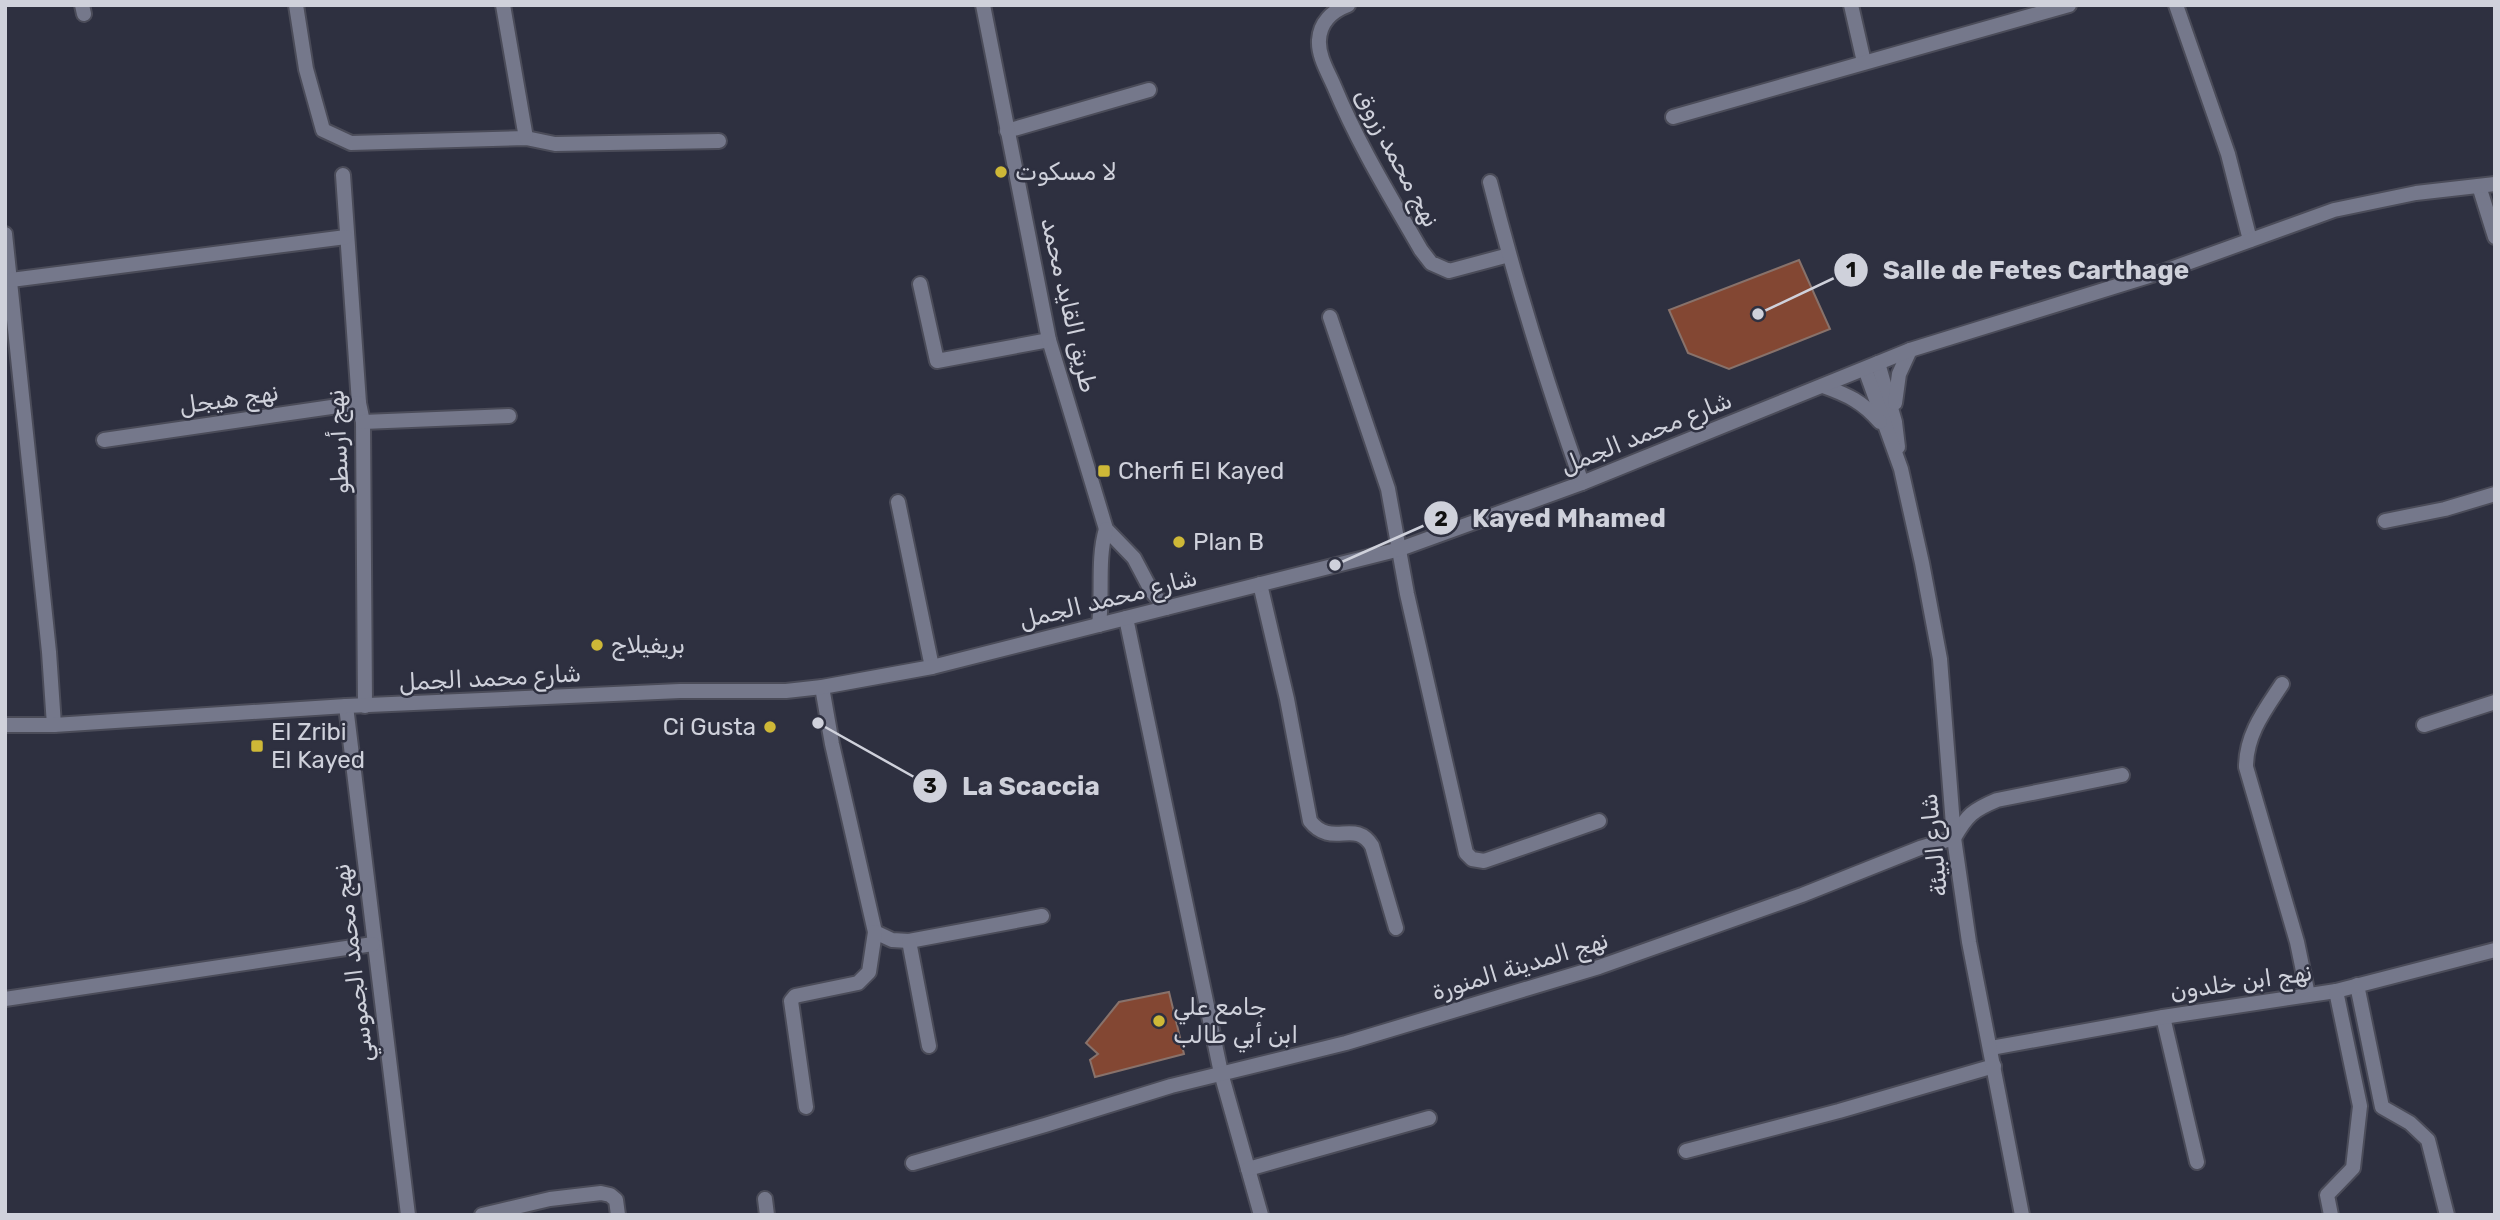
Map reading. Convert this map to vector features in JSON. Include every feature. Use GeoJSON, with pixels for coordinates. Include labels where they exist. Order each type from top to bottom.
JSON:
{"type":"FeatureCollection","features":[{"type":"Feature","properties":{"kind":"street"},"geometry":{"type":"LineString","coordinates":[[296,5],[306,69],[323,130],[351,143],[526,138],[555,144],[719,141]]}},
{"type":"Feature","properties":{"kind":"street"},"geometry":{"type":"LineString","coordinates":[[503,5],[526,138]]}},
{"type":"Feature","properties":{"kind":"street","name":"طريق القايد محمد"},"geometry":{"type":"LineString","coordinates":[[983,5],[1049,340],[1106,529],[1101,548],[1102,601],[1099,625]]}},
{"type":"Feature","properties":{"kind":"street","name":"نهج محمد زروق"},"geometry":{"type":"LineString","coordinates":[[1348,5],[1337,9],[1325,21],[1319,38],[1320,54],[1353,132],[1421,250],[1431,263],[1449,271],[1508,254]]}},
{"type":"Feature","properties":{"kind":"street"},"geometry":{"type":"LineString","coordinates":[[1851,5],[1864,62]]}},
{"type":"Feature","properties":{"kind":"street"},"geometry":{"type":"LineString","coordinates":[[1674,117],[2069,5]]}},
{"type":"Feature","properties":{"kind":"street"},"geometry":{"type":"LineString","coordinates":[[2176,5],[2228,154],[2250,240]]}},
{"type":"Feature","properties":{"kind":"street"},"geometry":{"type":"LineString","coordinates":[[1007,131],[1149,90]]}},
{"type":"Feature","properties":{"kind":"street","name":"نهج أرسطو"},"geometry":{"type":"LineString","coordinates":[[343,176],[359,403],[363,422],[365,706]]}},
{"type":"Feature","properties":{"kind":"street"},"geometry":{"type":"LineString","coordinates":[[1490,182],[1508,254],[1547,385],[1582,483]]}},
{"type":"Feature","properties":{"kind":"street","name":"شارع محمد الجمل"},"geometry":{"type":"LineString","coordinates":[[5,725],[54,725],[346,706],[680,691],[786,691],[932,667],[1400,549],[1582,483],[1910,350],[2165,271],[2334,210],[2381,199],[2495,184]]}},
{"type":"Feature","properties":{"kind":"street"},"geometry":{"type":"LineString","coordinates":[[2479,186],[2495,237]]}},
{"type":"Feature","properties":{"kind":"street"},"geometry":{"type":"LineString","coordinates":[[5,234],[49,652],[54,725]]}},
{"type":"Feature","properties":{"kind":"street"},"geometry":{"type":"LineString","coordinates":[[11,280],[346,237]]}},
{"type":"Feature","properties":{"kind":"street"},"geometry":{"type":"LineString","coordinates":[[919,284],[937,361],[1049,340]]}},
{"type":"Feature","properties":{"kind":"street"},"geometry":{"type":"LineString","coordinates":[[1330,317],[1388,489],[1407,594],[1466,853],[1472,859],[1484,861],[1599,821]]}},
{"type":"Feature","properties":{"kind":"street"},"geometry":{"type":"LineString","coordinates":[[1891,425],[1895,388],[1910,350]]}},
{"type":"Feature","properties":{"kind":"street","name":"شارع البيئة"},"geometry":{"type":"LineString","coordinates":[[1872,366],[1891,425],[1940,659],[1954,838],[1969,942],[2022,1215]]}},
{"type":"Feature","properties":{"kind":"street"},"geometry":{"type":"LineString","coordinates":[[1823,386],[1865,405],[1891,425]]}},
{"type":"Feature","properties":{"kind":"street","name":"نهج هيجل"},"geometry":{"type":"LineString","coordinates":[[104,440],[359,403]]}},
{"type":"Feature","properties":{"kind":"street"},"geometry":{"type":"LineString","coordinates":[[363,422],[509,416]]}},
{"type":"Feature","properties":{"kind":"street"},"geometry":{"type":"LineString","coordinates":[[2385,521],[2495,494]]}},
{"type":"Feature","properties":{"kind":"street"},"geometry":{"type":"LineString","coordinates":[[898,502],[932,667]]}},
{"type":"Feature","properties":{"kind":"street","name":"طريق القايد محمد"},"geometry":{"type":"LineString","coordinates":[[1106,529],[1134,558],[1152,592],[1166,608]]}},
{"type":"Feature","properties":{"kind":"street"},"geometry":{"type":"LineString","coordinates":[[1259,584],[1287,699],[1310,821],[1326,834],[1356,833],[1368,838],[1396,928]]}},
{"type":"Feature","properties":{"kind":"street"},"geometry":{"type":"LineString","coordinates":[[1126,618],[1221,1073],[1261,1215]]}},
{"type":"Feature","properties":{"kind":"street"},"geometry":{"type":"LineString","coordinates":[[2282,684],[2252,733],[2246,750],[2245,766],[2297,942],[2308,995]]}},
{"type":"Feature","properties":{"kind":"street"},"geometry":{"type":"LineString","coordinates":[[806,1107],[791,1001],[795,996],[858,983],[869,972],[875,932],[832,744],[822,687]]}},
{"type":"Feature","properties":{"kind":"street"},"geometry":{"type":"LineString","coordinates":[[2424,725],[2495,702]]}},
{"type":"Feature","properties":{"kind":"street","name":"نهج محمد الجموسي"},"geometry":{"type":"LineString","coordinates":[[346,706],[408,1215]]}},
{"type":"Feature","properties":{"kind":"street"},"geometry":{"type":"LineString","coordinates":[[1954,838],[1967,816],[1979,807],[1997,800],[2122,775]]}},
{"type":"Feature","properties":{"kind":"street","name":"نهج المدينة المنورة"},"geometry":{"type":"LineString","coordinates":[[913,1163],[1171,1086],[1346,1043],[1599,967],[1954,838]]}},
{"type":"Feature","properties":{"kind":"street"},"geometry":{"type":"LineString","coordinates":[[875,932],[892,940],[909,941],[1042,916]]}},
{"type":"Feature","properties":{"kind":"street"},"geometry":{"type":"LineString","coordinates":[[909,941],[929,1046]]}},
{"type":"Feature","properties":{"kind":"street"},"geometry":{"type":"LineString","coordinates":[[5,999],[373,944]]}},
{"type":"Feature","properties":{"kind":"street","name":"نهج ابن خلدون"},"geometry":{"type":"LineString","coordinates":[[1991,1048],[2163,1017],[2336,991],[2495,950]]}},
{"type":"Feature","properties":{"kind":"street"},"geometry":{"type":"LineString","coordinates":[[2357,985],[2382,1107],[2410,1123],[2428,1140],[2447,1215]]}},
{"type":"Feature","properties":{"kind":"street"},"geometry":{"type":"LineString","coordinates":[[2331,1215],[2327,1195],[2353,1168],[2360,1106],[2336,991]]}},
{"type":"Feature","properties":{"kind":"street"},"geometry":{"type":"LineString","coordinates":[[2163,1017],[2197,1162]]}},
{"type":"Feature","properties":{"kind":"street"},"geometry":{"type":"LineString","coordinates":[[1686,1151],[1839,1111],[1994,1066]]}},
{"type":"Feature","properties":{"kind":"street"},"geometry":{"type":"LineString","coordinates":[[1248,1169],[1429,1118]]}},
{"type":"Feature","properties":{"kind":"street"},"geometry":{"type":"LineString","coordinates":[[482,1215],[514,1212],[550,1199],[601,1193],[610,1195],[617,1207]]}},
{"type":"Feature","properties":{"kind":"street"},"geometry":{"type":"LineString","coordinates":[[765,1199],[767,1215]]}},
{"type":"Feature","properties":{"kind":"building"},"geometry":{"type":"Polygon","coordinates":[[[1799,260],[1830,329],[1729,369],[1688,353],[1669,310],[1799,260]]]}},
{"type":"Feature","properties":{"kind":"building"},"geometry":{"type":"Polygon","coordinates":[[[1169,992],[1184,1054],[1095,1077],[1090,1060],[1098,1054],[1086,1043],[1119,1002],[1169,992]]]}},
{"type":"Feature","properties":{"kind":"place","name":"لا مسكوت"},"geometry":{"type":"Point","coordinates":[1001,172]}},
{"type":"Feature","properties":{"kind":"place","name":"Salle de Fetes Carthage"},"geometry":{"type":"Point","coordinates":[1758,314]}},
{"type":"Feature","properties":{"kind":"place","name":"Cherfi El Kayed"},"geometry":{"type":"Point","coordinates":[1104,471]}},
{"type":"Feature","properties":{"kind":"place","name":"Plan B"},"geometry":{"type":"Point","coordinates":[1179,542]}},
{"type":"Feature","properties":{"kind":"place","name":"Kayed Mhamed"},"geometry":{"type":"Point","coordinates":[1335,565]}},
{"type":"Feature","properties":{"kind":"place","name":"بريفيلاج"},"geometry":{"type":"Point","coordinates":[597,645]}},
{"type":"Feature","properties":{"kind":"place","name":"La Scaccia"},"geometry":{"type":"Point","coordinates":[818,723]}},
{"type":"Feature","properties":{"kind":"place","name":"Ci Gusta"},"geometry":{"type":"Point","coordinates":[770,727]}},
{"type":"Feature","properties":{"kind":"place","name":"El Zribi El Kayed"},"geometry":{"type":"Point","coordinates":[257,746]}},
{"type":"Feature","properties":{"kind":"place","name":"جامع علي ابن أبي طالب"},"geometry":{"type":"Point","coordinates":[1159,1021]}}]}
